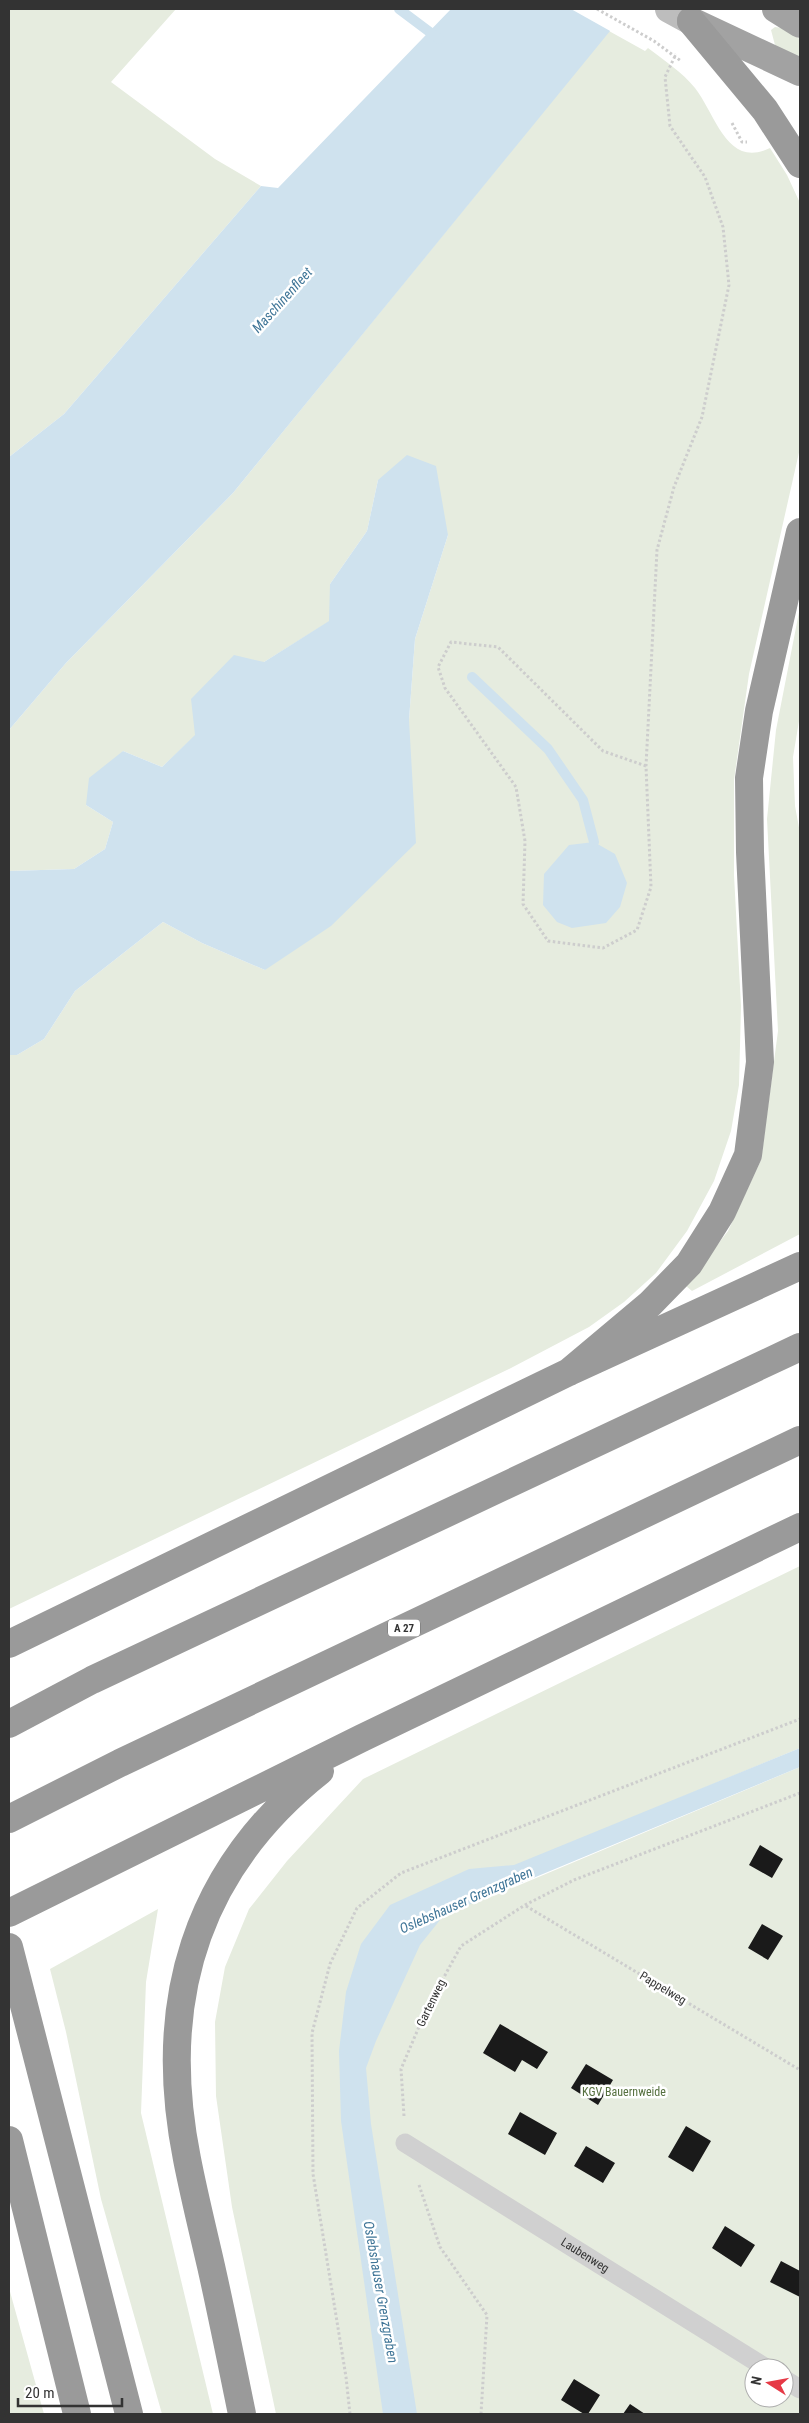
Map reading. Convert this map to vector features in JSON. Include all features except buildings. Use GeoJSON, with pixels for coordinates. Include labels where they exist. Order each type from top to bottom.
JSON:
{"type":"FeatureCollection","features":[{"type":"Feature","properties":{"kind":"highway"},"geometry":{"type":"LineString","coordinates":[[776,9],[800,24]]}},
{"type":"Feature","properties":{"kind":"highway"},"geometry":{"type":"LineString","coordinates":[[680,15],[800,72]]}},
{"type":"Feature","properties":{"kind":"highway"},"geometry":{"type":"LineString","coordinates":[[680,15],[765,110],[800,164]]}},
{"type":"Feature","properties":{"kind":"highway"},"geometry":{"type":"LineString","coordinates":[[569,1372],[650,1304],[689,1264],[722,1212],[748,1155],[760,1062],[750,852],[749,778],[759,711],[800,532]]}},
{"type":"Feature","properties":{"kind":"highway"},"geometry":{"type":"LineString","coordinates":[[9,1644],[569,1372],[800,1266]]}},
{"type":"Feature","properties":{"kind":"highway"},"geometry":{"type":"LineString","coordinates":[[9,1724],[101,1676],[800,1347]]}},
{"type":"Feature","properties":{"kind":"highway","name":"A 27"},"geometry":{"type":"LineString","coordinates":[[9,1819],[138,1755],[800,1440]]}},
{"type":"Feature","properties":{"kind":"highway"},"geometry":{"type":"LineString","coordinates":[[9,1913],[362,1738],[800,1527]]}},
{"type":"Feature","properties":{"kind":"highway"},"geometry":{"type":"LineString","coordinates":[[242,2414],[186,2158],[178,2094],[176,2034],[182,1984],[199,1930],[223,1879],[257,1829],[291,1794],[362,1738]]}},
{"type":"Feature","properties":{"kind":"highway"},"geometry":{"type":"LineString","coordinates":[[9,1947],[129,2414]]}},
{"type":"Feature","properties":{"kind":"highway"},"geometry":{"type":"LineString","coordinates":[[9,2140],[77,2414]]}},
{"type":"Feature","properties":{"kind":"lane","name":"Laubenweg"},"geometry":{"type":"LineString","coordinates":[[406,2143],[750,2358]]}},
{"type":"Feature","properties":{"kind":"path"},"geometry":{"type":"LineString","coordinates":[[597,9],[624,23]]}},
{"type":"Feature","properties":{"kind":"path"},"geometry":{"type":"LineString","coordinates":[[646,766],[603,752],[498,647],[451,642],[438,667],[445,688],[516,787],[526,841],[523,904],[548,941],[603,948],[636,930],[651,887],[646,766],[656,550],[674,487],[702,417],[729,285],[723,227],[705,177],[670,126],[665,77],[680,15]]}},
{"type":"Feature","properties":{"kind":"path"},"geometry":{"type":"LineString","coordinates":[[350,2414],[346,2377],[312,2174],[312,2033],[330,1964],[357,1908],[401,1873],[800,1719]]}},
{"type":"Feature","properties":{"kind":"path","name":"Gartenweg"},"geometry":{"type":"LineString","coordinates":[[481,2414],[487,2315],[440,2247],[406,2143],[402,2069],[427,2008],[461,1946],[526,1905],[574,1880],[800,1793]]}},
{"type":"Feature","properties":{"kind":"path","name":"Pappelweg"},"geometry":{"type":"LineString","coordinates":[[526,1905],[800,2070]]}},
{"type":"Feature","properties":{"kind":"green space"},"geometry":{"type":"Polygon","coordinates":[[[9,9],[176,9],[111,82],[215,159],[261,186],[64,414],[9,457],[9,9]]]}},
{"type":"Feature","properties":{"kind":"green space"},"geometry":{"type":"Polygon","coordinates":[[[775,27],[782,28],[800,39],[800,60],[775,45],[771,30],[775,27]]]}},
{"type":"Feature","properties":{"kind":"green space"},"geometry":{"type":"Polygon","coordinates":[[[609,31],[645,51],[648,48],[685,77],[695,88],[724,136],[733,145],[743,151],[755,153],[770,148],[787,175],[800,203],[800,448],[749,674],[734,780],[734,875],[741,1006],[739,1085],[731,1131],[714,1181],[687,1231],[656,1273],[624,1302],[589,1327],[511,1368],[9,1609],[9,1055],[17,1055],[44,1039],[75,991],[163,922],[202,943],[265,970],[409,720],[415,639],[448,535],[378,480],[367,531],[330,584],[330,621],[264,662],[196,735],[162,767],[123,751],[86,805],[113,822],[105,849],[74,869],[9,871],[9,730],[66,663],[233,493],[609,31]]]}},
{"type":"Feature","properties":{"kind":"green space"},"geometry":{"type":"Polygon","coordinates":[[[800,607],[800,715],[793,757],[795,806],[800,833],[800,1234],[692,1291],[686,1286],[728,1231],[761,1160],[778,1031],[767,819],[776,730],[800,607]]]}},
{"type":"Feature","properties":{"kind":"green space","name":"KGV Bauernweide"},"geometry":{"type":"Polygon","coordinates":[[[800,1566],[800,1748],[682,1797],[510,1889],[800,1767],[800,2414],[276,2414],[232,2207],[216,2096],[215,2022],[225,1967],[249,1909],[287,1861],[363,1779],[800,1566]]]}},
{"type":"Feature","properties":{"kind":"green space"},"geometry":{"type":"Polygon","coordinates":[[[158,1909],[146,1982],[141,2113],[213,2414],[162,2414],[101,2199],[66,2032],[50,1969],[158,1909]]]}},
{"type":"Feature","properties":{"kind":"green space"},"geometry":{"type":"Polygon","coordinates":[[[9,2288],[44,2414],[9,2414],[9,2288]]]}},
{"type":"Feature","properties":{"kind":"water","name":"Maschinenfleet"},"geometry":{"type":"Polygon","coordinates":[[[451,9],[628,9],[233,493],[66,663],[9,730],[9,457],[64,414],[261,186],[278,188],[451,9]]]}},
{"type":"Feature","properties":{"kind":"water"},"geometry":{"type":"Polygon","coordinates":[[[407,455],[436,466],[448,535],[415,639],[409,720],[416,843],[331,926],[265,970],[202,943],[163,922],[75,991],[44,1039],[17,1055],[9,1055],[9,871],[74,869],[105,849],[113,822],[86,805],[89,778],[123,751],[162,767],[195,735],[191,699],[234,655],[264,662],[329,621],[330,584],[367,531],[378,480],[407,455]]]}},
{"type":"Feature","properties":{"kind":"water"},"geometry":{"type":"Polygon","coordinates":[[[594,842],[615,854],[627,883],[620,907],[606,923],[572,928],[557,922],[543,905],[544,874],[569,845],[594,842]]]}},
{"type":"Feature","properties":{"kind":"water","name":"Oslebshauser Grenzgraben"},"geometry":{"type":"Polygon","coordinates":[[[800,1748],[800,1767],[444,1915],[420,1945],[376,2041],[366,2068],[371,2124],[417,2414],[383,2414],[341,2121],[339,2051],[346,1992],[361,1944],[390,1905],[469,1869],[514,1865],[800,1748]]]}},
{"type":"Feature","properties":{"kind":"pier"},"geometry":{"type":"Polygon","coordinates":[[[571,9],[631,9],[612,32],[571,9]]]}},
{"type":"Feature","properties":{"kind":"waterway"},"geometry":{"type":"LineString","coordinates":[[399,9],[439,39]]}},
{"type":"Feature","properties":{"kind":"waterway"},"geometry":{"type":"LineString","coordinates":[[472,677],[548,749],[583,800],[594,842]]}}]}
